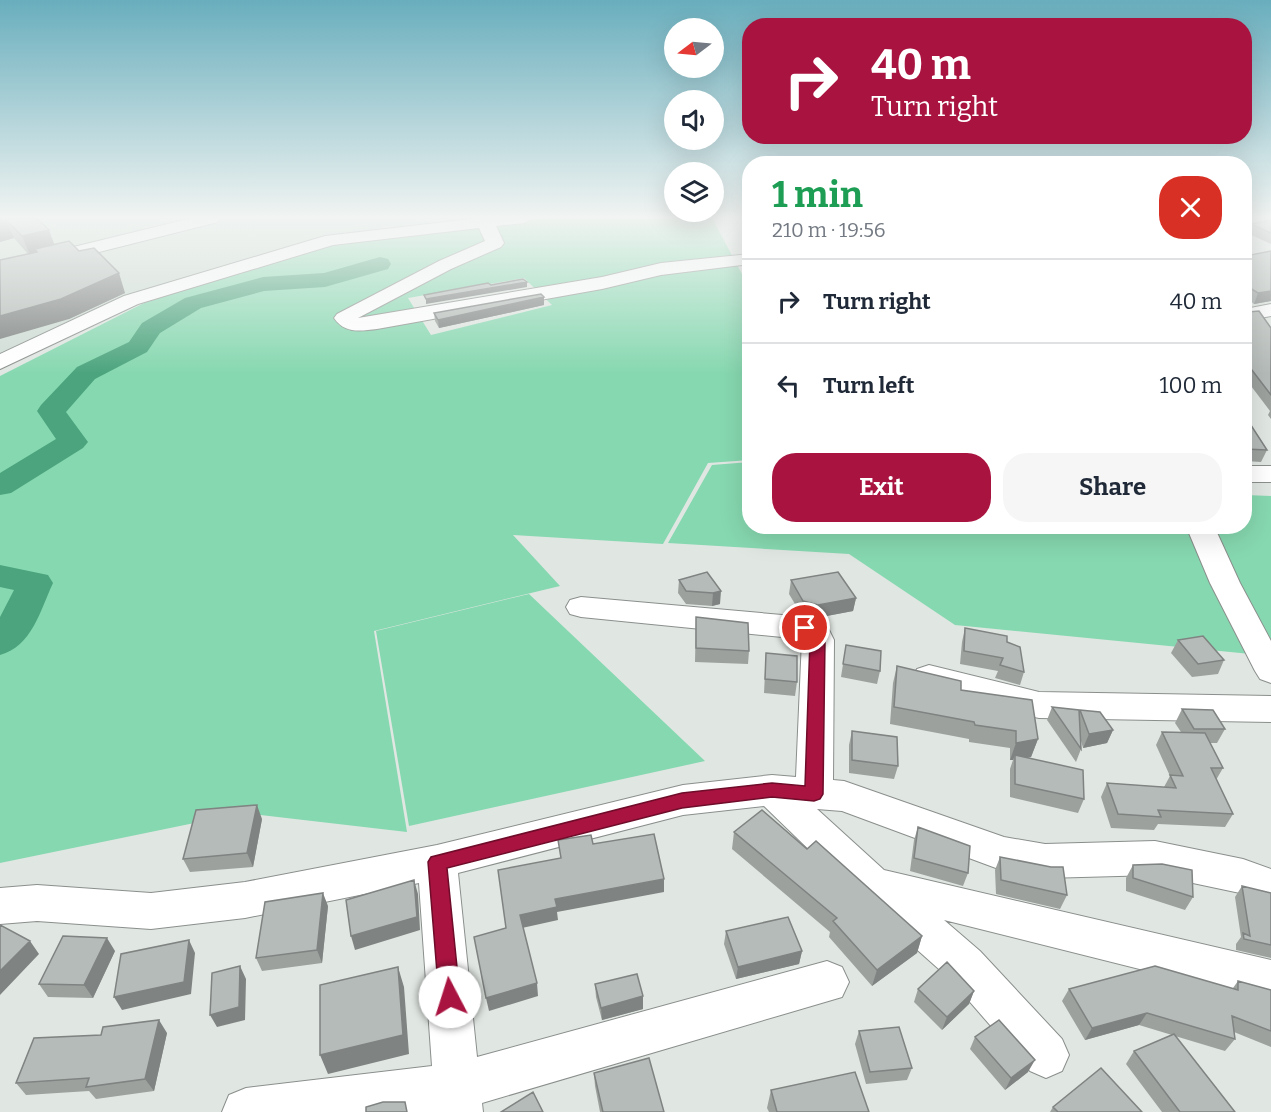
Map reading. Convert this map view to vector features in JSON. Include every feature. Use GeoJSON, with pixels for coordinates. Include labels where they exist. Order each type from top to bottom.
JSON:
{"type":"FeatureCollection","features":[{"type":"Feature","properties":{"kind":"street"},"geometry":{"type":"LineString","coordinates":[[0,362],[131,300],[231,270]]}},
{"type":"Feature","properties":{"kind":"street"},"geometry":{"type":"LineString","coordinates":[[436,270],[344,318],[353,325],[377,323],[602,283],[657,270]]}},
{"type":"Feature","properties":{"kind":"street"},"geometry":{"type":"LineString","coordinates":[[1252,314],[1271,310]]}},
{"type":"Feature","properties":{"kind":"street"},"geometry":{"type":"LineString","coordinates":[[1252,474],[1271,474]]}},
{"type":"Feature","properties":{"kind":"street"},"geometry":{"type":"LineString","coordinates":[[1203,534],[1224,583],[1271,671]]}},
{"type":"Feature","properties":{"kind":"street"},"geometry":{"type":"LineString","coordinates":[[581,607],[805,628],[815,632],[818,640],[814,794]]}},
{"type":"Feature","properties":{"kind":"street"},"geometry":{"type":"LineString","coordinates":[[929,677],[1012,700],[1039,705],[1271,709]]}},
{"type":"Feature","properties":{"kind":"street"},"geometry":{"type":"LineString","coordinates":[[772,790],[873,885],[965,965],[1046,1054]]}},
{"type":"Feature","properties":{"kind":"street"},"geometry":{"type":"LineString","coordinates":[[0,906],[38,903],[151,911],[245,900],[437,862],[682,800],[772,790],[844,796],[1004,854],[1046,861],[1155,858],[1244,876],[1271,886]]}},
{"type":"Feature","properties":{"kind":"street"},"geometry":{"type":"LineString","coordinates":[[437,862],[459,1099]]}},
{"type":"Feature","properties":{"kind":"street"},"geometry":{"type":"LineString","coordinates":[[873,885],[1271,981]]}},
{"type":"Feature","properties":{"kind":"street"},"geometry":{"type":"LineString","coordinates":[[246,1112],[459,1099],[827,982]]}},
{"type":"Feature","properties":{"kind":"shaded area"},"geometry":{"type":"Polygon","coordinates":[[[0,270],[228,270],[155,291],[0,365],[0,270]]]}},
{"type":"Feature","properties":{"kind":"green space"},"geometry":{"type":"Polygon","coordinates":[[[247,270],[740,270],[742,274],[742,461],[708,463],[663,544],[513,535],[560,586],[374,631],[407,832],[243,813],[0,863],[0,376],[144,303],[247,270]],[[524,278],[408,298],[431,335],[552,305],[524,278]]]}},
{"type":"Feature","properties":{"kind":"green space"},"geometry":{"type":"Polygon","coordinates":[[[742,463],[742,534],[1252,534],[1252,495],[1271,496],[1271,656],[955,625],[849,554],[668,543],[712,465],[742,463]]]}},
{"type":"Feature","properties":{"kind":"green space"},"geometry":{"type":"Polygon","coordinates":[[[529,594],[705,761],[409,826],[376,631],[529,594]]]}},
{"type":"Feature","properties":{"kind":"building"},"geometry":{"type":"Polygon","coordinates":[[[0,270],[116,270],[119,273],[61,299],[0,316],[0,270]]]}},
{"type":"Feature","properties":{"kind":"building"},"geometry":{"type":"Polygon","coordinates":[[[1252,270],[1271,270],[1271,291],[1258,293],[1252,289],[1252,270]]]}},
{"type":"Feature","properties":{"kind":"building"},"geometry":{"type":"Polygon","coordinates":[[[523,279],[527,282],[426,299],[424,295],[488,283],[491,285],[523,279]]]}},
{"type":"Feature","properties":{"kind":"building"},"geometry":{"type":"Polygon","coordinates":[[[541,294],[544,297],[438,320],[434,313],[541,294]]]}},
{"type":"Feature","properties":{"kind":"building"},"geometry":{"type":"Polygon","coordinates":[[[1259,311],[1271,328],[1271,395],[1252,370],[1252,312],[1259,311]]]}},
{"type":"Feature","properties":{"kind":"building"},"geometry":{"type":"Polygon","coordinates":[[[1252,427],[1267,450],[1252,449],[1252,427]]]}},
{"type":"Feature","properties":{"kind":"building"},"geometry":{"type":"Polygon","coordinates":[[[707,572],[721,591],[713,593],[686,591],[679,580],[707,572]]]}},
{"type":"Feature","properties":{"kind":"building"},"geometry":{"type":"Polygon","coordinates":[[[838,572],[856,598],[818,605],[803,601],[791,580],[838,572]]]}},
{"type":"Feature","properties":{"kind":"building"},"geometry":{"type":"Polygon","coordinates":[[[696,617],[748,623],[749,651],[696,648],[696,617]]]}},
{"type":"Feature","properties":{"kind":"building"},"geometry":{"type":"Polygon","coordinates":[[[965,628],[1007,636],[1007,642],[1020,647],[1024,672],[1000,665],[1003,658],[964,651],[965,628]]]}},
{"type":"Feature","properties":{"kind":"building"},"geometry":{"type":"Polygon","coordinates":[[[1203,636],[1224,660],[1198,664],[1178,640],[1203,636]]]}},
{"type":"Feature","properties":{"kind":"building"},"geometry":{"type":"Polygon","coordinates":[[[846,645],[881,651],[880,671],[843,664],[846,645]]]}},
{"type":"Feature","properties":{"kind":"building"},"geometry":{"type":"Polygon","coordinates":[[[766,653],[797,656],[797,682],[765,679],[766,653]]]}},
{"type":"Feature","properties":{"kind":"building"},"geometry":{"type":"Polygon","coordinates":[[[897,666],[961,681],[961,690],[1032,700],[1038,739],[1016,743],[1016,731],[975,725],[974,722],[894,707],[897,666]]]}},
{"type":"Feature","properties":{"kind":"building"},"geometry":{"type":"Polygon","coordinates":[[[1052,707],[1079,710],[1081,749],[1052,707]]]}},
{"type":"Feature","properties":{"kind":"building"},"geometry":{"type":"Polygon","coordinates":[[[1182,709],[1213,710],[1225,729],[1194,729],[1182,709]]]}},
{"type":"Feature","properties":{"kind":"building"},"geometry":{"type":"Polygon","coordinates":[[[1080,710],[1100,712],[1113,730],[1089,734],[1080,710]]]}},
{"type":"Feature","properties":{"kind":"building"},"geometry":{"type":"Polygon","coordinates":[[[852,731],[897,737],[898,766],[852,760],[852,731]]]}},
{"type":"Feature","properties":{"kind":"building"},"geometry":{"type":"Polygon","coordinates":[[[1162,732],[1205,733],[1223,768],[1211,768],[1233,814],[1158,810],[1161,817],[1118,814],[1107,783],[1176,788],[1170,775],[1183,776],[1162,732]]]}},
{"type":"Feature","properties":{"kind":"building"},"geometry":{"type":"Polygon","coordinates":[[[1015,755],[1083,770],[1084,799],[1015,784],[1015,755]]]}},
{"type":"Feature","properties":{"kind":"building"},"geometry":{"type":"Polygon","coordinates":[[[257,805],[247,853],[183,859],[196,810],[257,805]]]}},
{"type":"Feature","properties":{"kind":"building"},"geometry":{"type":"Polygon","coordinates":[[[762,810],[807,849],[816,841],[922,936],[877,970],[833,921],[837,918],[734,832],[762,810]]]}},
{"type":"Feature","properties":{"kind":"building"},"geometry":{"type":"Polygon","coordinates":[[[918,827],[970,846],[968,873],[914,858],[918,827]]]}},
{"type":"Feature","properties":{"kind":"building"},"geometry":{"type":"Polygon","coordinates":[[[654,834],[664,879],[555,899],[557,907],[520,915],[537,983],[486,998],[474,937],[506,928],[498,870],[561,858],[558,840],[591,835],[593,844],[654,834]]]}},
{"type":"Feature","properties":{"kind":"building"},"geometry":{"type":"Polygon","coordinates":[[[1000,857],[1051,867],[1063,867],[1067,895],[1001,880],[1000,857]]]}},
{"type":"Feature","properties":{"kind":"building"},"geometry":{"type":"Polygon","coordinates":[[[1162,864],[1192,870],[1193,897],[1133,878],[1133,865],[1162,864]]]}},
{"type":"Feature","properties":{"kind":"building"},"geometry":{"type":"Polygon","coordinates":[[[414,880],[417,917],[351,936],[346,900],[414,880]]]}},
{"type":"Feature","properties":{"kind":"building"},"geometry":{"type":"Polygon","coordinates":[[[1242,886],[1271,893],[1271,945],[1244,939],[1243,933],[1250,936],[1242,886]]]}},
{"type":"Feature","properties":{"kind":"building"},"geometry":{"type":"Polygon","coordinates":[[[323,893],[317,950],[256,958],[265,902],[323,893]]]}},
{"type":"Feature","properties":{"kind":"building"},"geometry":{"type":"Polygon","coordinates":[[[788,917],[802,951],[738,967],[726,931],[788,917]]]}},
{"type":"Feature","properties":{"kind":"building"},"geometry":{"type":"Polygon","coordinates":[[[0,925],[30,941],[0,971],[0,925]]]}},
{"type":"Feature","properties":{"kind":"building"},"geometry":{"type":"Polygon","coordinates":[[[63,936],[107,938],[84,985],[39,984],[63,936]]]}},
{"type":"Feature","properties":{"kind":"building"},"geometry":{"type":"Polygon","coordinates":[[[189,940],[184,982],[114,997],[121,954],[189,940]]]}},
{"type":"Feature","properties":{"kind":"building"},"geometry":{"type":"Polygon","coordinates":[[[947,962],[974,991],[947,1017],[918,989],[947,962]]]}},
{"type":"Feature","properties":{"kind":"building"},"geometry":{"type":"Polygon","coordinates":[[[240,966],[239,1007],[210,1015],[212,973],[240,966]]]}},
{"type":"Feature","properties":{"kind":"building"},"geometry":{"type":"Polygon","coordinates":[[[1155,966],[1238,990],[1238,981],[1271,990],[1271,1031],[1232,1016],[1235,1039],[1147,1013],[1092,1028],[1069,989],[1155,966]]]}},
{"type":"Feature","properties":{"kind":"building"},"geometry":{"type":"Polygon","coordinates":[[[398,967],[403,1035],[320,1055],[320,985],[398,967]]]}},
{"type":"Feature","properties":{"kind":"building"},"geometry":{"type":"Polygon","coordinates":[[[637,974],[643,996],[601,1008],[595,984],[637,974]]]}},
{"type":"Feature","properties":{"kind":"building"},"geometry":{"type":"Polygon","coordinates":[[[159,1020],[145,1079],[86,1087],[89,1078],[16,1083],[34,1038],[101,1035],[103,1027],[159,1020]]]}},
{"type":"Feature","properties":{"kind":"building"},"geometry":{"type":"Polygon","coordinates":[[[999,1020],[1035,1060],[1011,1078],[975,1037],[999,1020]]]}},
{"type":"Feature","properties":{"kind":"building"},"geometry":{"type":"Polygon","coordinates":[[[899,1027],[912,1068],[870,1072],[859,1031],[899,1027]]]}},
{"type":"Feature","properties":{"kind":"building"},"geometry":{"type":"Polygon","coordinates":[[[1174,1034],[1235,1112],[1180,1112],[1134,1051],[1174,1034]]]}},
{"type":"Feature","properties":{"kind":"building"},"geometry":{"type":"Polygon","coordinates":[[[649,1058],[664,1112],[603,1112],[594,1073],[649,1058]]]}},
{"type":"Feature","properties":{"kind":"building"},"geometry":{"type":"Polygon","coordinates":[[[1101,1068],[1142,1112],[1058,1112],[1053,1107],[1101,1068]]]}},
{"type":"Feature","properties":{"kind":"building"},"geometry":{"type":"Polygon","coordinates":[[[855,1072],[869,1112],[777,1112],[771,1090],[855,1072]]]}},
{"type":"Feature","properties":{"kind":"building"},"geometry":{"type":"Polygon","coordinates":[[[533,1092],[543,1112],[501,1112],[533,1092]]]}},
{"type":"Feature","properties":{"kind":"building"},"geometry":{"type":"Polygon","coordinates":[[[383,1102],[405,1102],[407,1112],[366,1112],[366,1107],[383,1102]]]}},
{"type":"Feature","properties":{"kind":"waterway"},"geometry":{"type":"LineString","coordinates":[[0,486],[73,442],[51,411],[86,373],[138,347],[151,328],[193,303],[263,284],[325,280],[360,270]]}},
{"type":"Feature","properties":{"kind":"waterway"},"geometry":{"type":"LineString","coordinates":[[0,576],[35,583],[12,631],[0,642]]}},
{"type":"Feature","properties":{"kind":"route"},"geometry":{"type":"LineString","coordinates":[[450,997],[437,862],[682,800],[772,790],[814,794],[818,640],[815,632],[805,628]]}}]}
